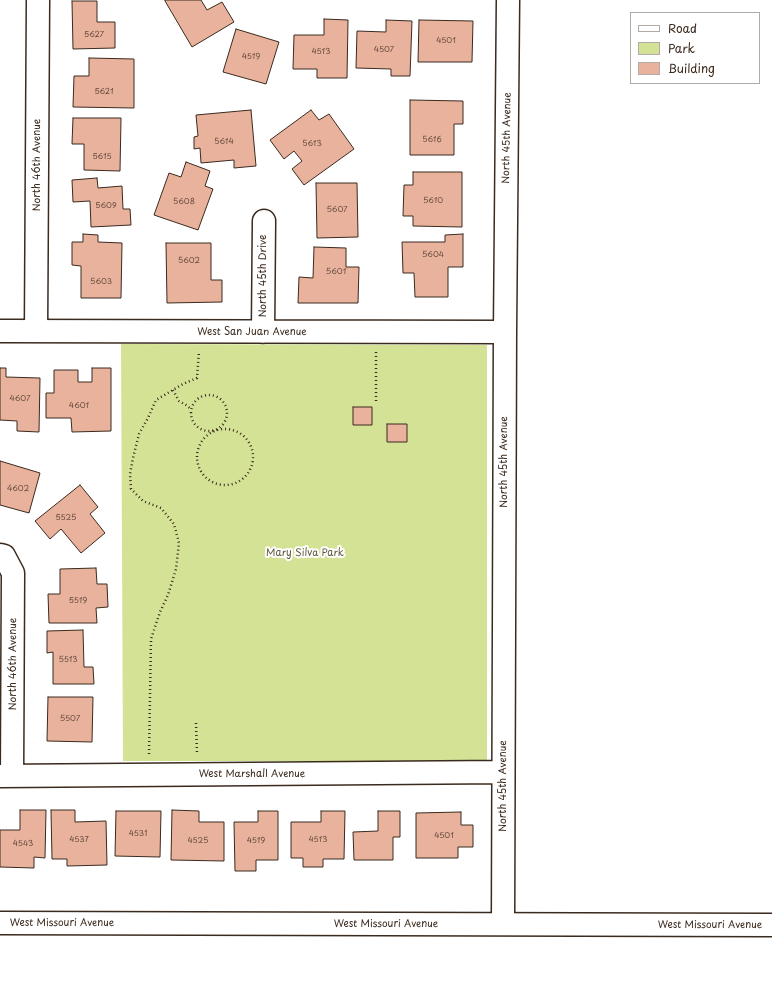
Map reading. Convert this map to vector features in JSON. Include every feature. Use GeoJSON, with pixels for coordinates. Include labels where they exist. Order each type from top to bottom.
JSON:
{"type":"FeatureCollection","features":[{"type":"Feature","properties":{"kind":"street","name":"North 46th Avenue"},"geometry":{"type":"LineString","coordinates":[[36,331],[38,0]]}},
{"type":"Feature","properties":{"kind":"street","name":"North 45th Avenue"},"geometry":{"type":"LineString","coordinates":[[503,924],[505,332],[508,0]]}},
{"type":"Feature","properties":{"kind":"street","name":"North 45th Drive"},"geometry":{"type":"LineString","coordinates":[[263,332],[264,221]]}},
{"type":"Feature","properties":{"kind":"street","name":"West San Juan Avenue"},"geometry":{"type":"LineString","coordinates":[[0,330],[505,332]]}},
{"type":"Feature","properties":{"kind":"street","name":"North 46th Avenue"},"geometry":{"type":"LineString","coordinates":[[2,555],[13,573],[6,776]]}},
{"type":"Feature","properties":{"kind":"street","name":"West Marshall Avenue"},"geometry":{"type":"LineString","coordinates":[[6,776],[503,772]]}},
{"type":"Feature","properties":{"kind":"street","name":"West Missouri Avenue"},"geometry":{"type":"LineString","coordinates":[[0,923],[772,925]]}},
{"type":"Feature","properties":{"kind":"path"},"geometry":{"type":"LineString","coordinates":[[150,775],[151,639],[160,612],[168,595],[176,569],[179,543],[174,524],[161,508],[143,501],[132,490],[130,474],[132,458],[139,434],[156,400],[183,384],[197,378],[199,350],[198,331]]}},
{"type":"Feature","properties":{"kind":"path"},"geometry":{"type":"LineString","coordinates":[[376,332],[376,403]]}},
{"type":"Feature","properties":{"kind":"path"},"geometry":{"type":"LineString","coordinates":[[173,390],[179,401],[191,409]]}},
{"type":"Feature","properties":{"kind":"path"},"geometry":{"type":"LineString","coordinates":[[191,409],[194,424],[198,428],[207,431],[214,431],[226,429],[236,431],[247,440],[252,449],[253,459],[244,478],[236,483],[226,485],[216,484],[207,480],[200,472],[196,453],[206,436],[214,431],[223,425],[226,419],[227,410],[224,402],[217,397],[210,395],[204,396],[196,401],[191,409]]}},
{"type":"Feature","properties":{"kind":"path"},"geometry":{"type":"LineString","coordinates":[[196,723],[198,774]]}},
{"type":"Feature","properties":{"kind":"green space","name":"Mary Silva Park"},"geometry":{"type":"Polygon","coordinates":[[[121,344],[487,345],[487,761],[123,761],[121,344]]]}},
{"type":"Feature","properties":{"kind":"building"},"geometry":{"type":"Polygon","coordinates":[[[165,0],[201,0],[207,10],[222,2],[234,22],[192,47],[165,0]]]}},
{"type":"Feature","properties":{"kind":"building"},"geometry":{"type":"Polygon","coordinates":[[[72,1],[97,1],[97,22],[115,22],[115,48],[73,49],[72,1]]]}},
{"type":"Feature","properties":{"kind":"building"},"geometry":{"type":"Polygon","coordinates":[[[324,19],[348,20],[347,78],[317,78],[317,69],[293,69],[294,35],[324,35],[324,19]]]}},
{"type":"Feature","properties":{"kind":"building"},"geometry":{"type":"Polygon","coordinates":[[[386,20],[412,21],[410,76],[391,76],[391,69],[356,68],[357,31],[386,32],[386,20]]]}},
{"type":"Feature","properties":{"kind":"building"},"geometry":{"type":"Polygon","coordinates":[[[419,20],[473,21],[472,62],[418,62],[419,20]]]}},
{"type":"Feature","properties":{"kind":"building"},"geometry":{"type":"Polygon","coordinates":[[[236,29],[279,42],[266,84],[223,72],[236,29]]]}},
{"type":"Feature","properties":{"kind":"building"},"geometry":{"type":"Polygon","coordinates":[[[89,58],[134,59],[134,108],[73,107],[74,76],[89,76],[89,58]]]}},
{"type":"Feature","properties":{"kind":"building"},"geometry":{"type":"Polygon","coordinates":[[[410,100],[463,101],[463,124],[454,124],[454,155],[410,155],[410,100]]]}},
{"type":"Feature","properties":{"kind":"building"},"geometry":{"type":"Polygon","coordinates":[[[251,110],[256,166],[234,168],[234,160],[201,163],[200,148],[194,149],[194,137],[198,136],[196,115],[251,110]]]}},
{"type":"Feature","properties":{"kind":"building"},"geometry":{"type":"Polygon","coordinates":[[[311,110],[319,120],[329,114],[354,149],[304,185],[292,169],[302,161],[294,151],[284,159],[270,140],[311,110]]]}},
{"type":"Feature","properties":{"kind":"building"},"geometry":{"type":"Polygon","coordinates":[[[73,118],[121,118],[120,171],[84,170],[84,144],[72,144],[73,118]]]}},
{"type":"Feature","properties":{"kind":"building"},"geometry":{"type":"Polygon","coordinates":[[[186,162],[210,171],[205,186],[213,189],[198,230],[154,215],[169,173],[181,177],[186,162]]]}},
{"type":"Feature","properties":{"kind":"building"},"geometry":{"type":"Polygon","coordinates":[[[413,172],[462,172],[462,227],[413,226],[413,216],[403,216],[404,185],[413,185],[413,172]]]}},
{"type":"Feature","properties":{"kind":"building"},"geometry":{"type":"Polygon","coordinates":[[[97,178],[98,188],[122,186],[123,209],[130,209],[131,225],[91,227],[90,201],[73,202],[72,180],[97,178]]]}},
{"type":"Feature","properties":{"kind":"building"},"geometry":{"type":"Polygon","coordinates":[[[316,183],[357,183],[358,237],[317,238],[316,183]]]}},
{"type":"Feature","properties":{"kind":"building"},"geometry":{"type":"Polygon","coordinates":[[[83,234],[98,235],[98,242],[122,243],[121,298],[81,298],[81,266],[72,265],[72,242],[83,242],[83,234]]]}},
{"type":"Feature","properties":{"kind":"building"},"geometry":{"type":"Polygon","coordinates":[[[463,234],[463,267],[448,267],[448,297],[415,297],[414,273],[403,273],[402,242],[445,242],[445,235],[463,234]]]}},
{"type":"Feature","properties":{"kind":"building"},"geometry":{"type":"Polygon","coordinates":[[[166,243],[211,243],[211,280],[222,280],[222,302],[167,303],[166,243]]]}},
{"type":"Feature","properties":{"kind":"building"},"geometry":{"type":"Polygon","coordinates":[[[314,247],[346,248],[346,267],[359,267],[358,303],[298,303],[299,277],[313,278],[314,247]]]}},
{"type":"Feature","properties":{"kind":"building"},"geometry":{"type":"Polygon","coordinates":[[[0,368],[6,368],[6,377],[40,378],[39,432],[17,431],[17,421],[0,420],[0,368]]]}},
{"type":"Feature","properties":{"kind":"building"},"geometry":{"type":"Polygon","coordinates":[[[92,368],[111,368],[111,431],[72,432],[71,418],[46,418],[46,393],[54,393],[54,370],[78,370],[78,382],[92,382],[92,368]]]}},
{"type":"Feature","properties":{"kind":"building"},"geometry":{"type":"Polygon","coordinates":[[[353,407],[372,407],[372,425],[353,425],[353,407]]]}},
{"type":"Feature","properties":{"kind":"building"},"geometry":{"type":"Polygon","coordinates":[[[387,424],[407,424],[407,442],[387,442],[387,424]]]}},
{"type":"Feature","properties":{"kind":"building"},"geometry":{"type":"Polygon","coordinates":[[[0,461],[40,473],[29,513],[0,505],[0,461]]]}},
{"type":"Feature","properties":{"kind":"building"},"geometry":{"type":"Polygon","coordinates":[[[80,485],[98,507],[90,514],[105,533],[81,553],[61,529],[50,539],[35,521],[80,485]]]}},
{"type":"Feature","properties":{"kind":"building"},"geometry":{"type":"Polygon","coordinates":[[[96,568],[97,584],[107,584],[108,607],[96,608],[97,623],[49,623],[48,594],[60,594],[60,569],[96,568]]]}},
{"type":"Feature","properties":{"kind":"building"},"geometry":{"type":"Polygon","coordinates":[[[83,630],[84,667],[93,667],[94,684],[53,684],[53,652],[47,653],[47,631],[83,630]]]}},
{"type":"Feature","properties":{"kind":"building"},"geometry":{"type":"Polygon","coordinates":[[[48,697],[93,697],[92,742],[47,741],[48,697]]]}},
{"type":"Feature","properties":{"kind":"building"},"geometry":{"type":"Polygon","coordinates":[[[20,810],[46,810],[45,858],[34,857],[34,868],[0,867],[0,830],[20,830],[20,810]]]}},
{"type":"Feature","properties":{"kind":"building"},"geometry":{"type":"Polygon","coordinates":[[[51,810],[75,810],[75,822],[106,821],[107,865],[67,866],[67,859],[52,859],[51,810]]]}},
{"type":"Feature","properties":{"kind":"building"},"geometry":{"type":"Polygon","coordinates":[[[172,810],[199,811],[199,822],[224,822],[224,861],[171,860],[172,810]]]}},
{"type":"Feature","properties":{"kind":"building"},"geometry":{"type":"Polygon","coordinates":[[[116,811],[161,811],[160,857],[115,856],[116,811]]]}},
{"type":"Feature","properties":{"kind":"building"},"geometry":{"type":"Polygon","coordinates":[[[258,811],[278,811],[278,860],[256,860],[256,871],[235,871],[234,822],[258,822],[258,811]]]}},
{"type":"Feature","properties":{"kind":"building"},"geometry":{"type":"Polygon","coordinates":[[[321,811],[345,811],[344,859],[323,859],[323,867],[303,867],[303,858],[291,858],[291,822],[321,822],[321,811]]]}},
{"type":"Feature","properties":{"kind":"building"},"geometry":{"type":"Polygon","coordinates":[[[378,811],[400,811],[400,837],[393,837],[393,860],[354,860],[353,832],[378,831],[378,811]]]}},
{"type":"Feature","properties":{"kind":"building"},"geometry":{"type":"Polygon","coordinates":[[[461,812],[461,825],[473,825],[473,847],[458,847],[458,858],[416,858],[416,813],[461,812]]]}}]}
